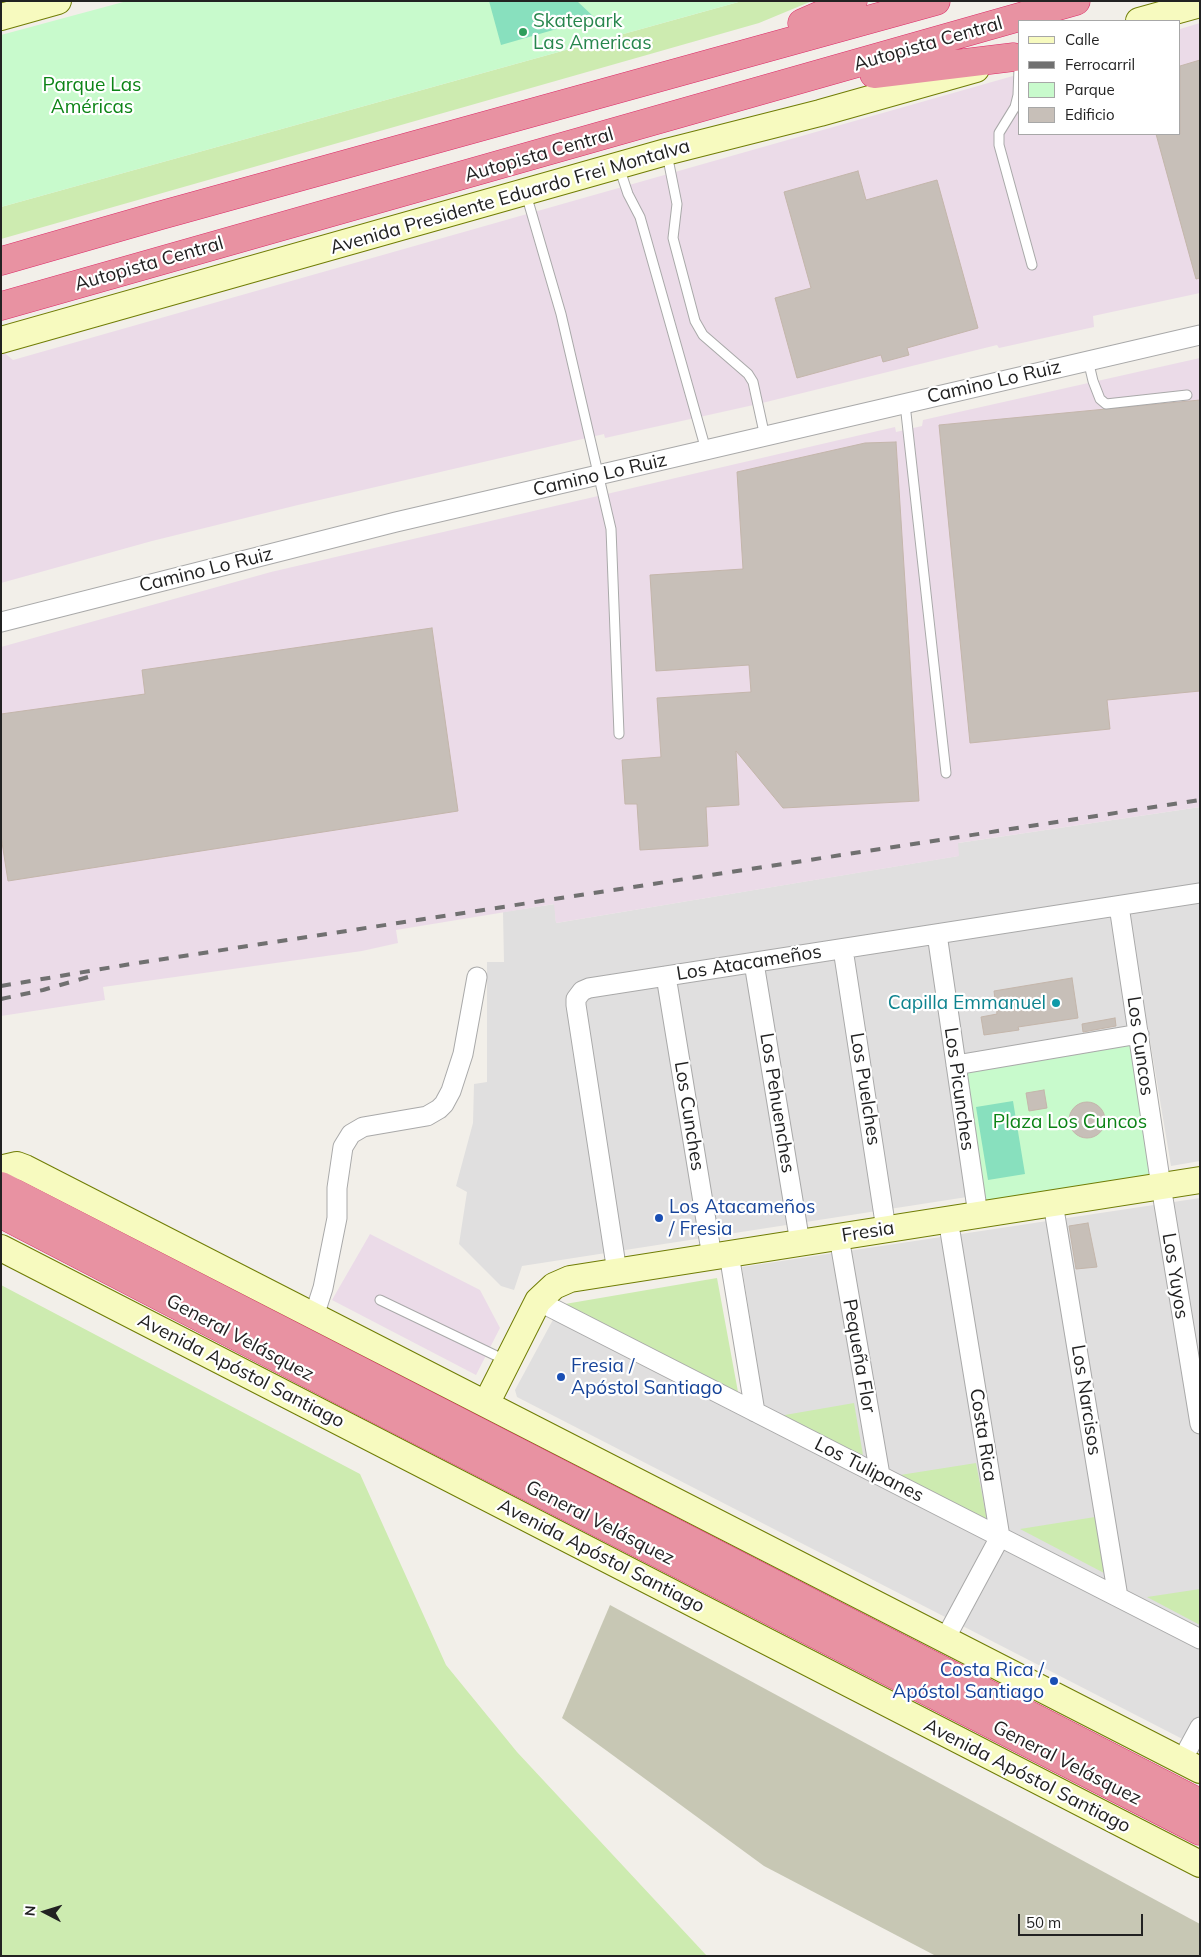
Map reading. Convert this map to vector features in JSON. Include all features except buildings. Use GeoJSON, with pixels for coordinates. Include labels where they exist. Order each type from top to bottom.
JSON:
{"type":"FeatureCollection","features":[{"type":"Feature","properties":{"kind":"highway"},"geometry":{"type":"LineString","coordinates":[[703,65],[854,1]]}},
{"type":"Feature","properties":{"kind":"highway","name":"Autopista Central"},"geometry":{"type":"LineString","coordinates":[[1,261],[167,213],[936,1]]}},
{"type":"Feature","properties":{"kind":"highway","name":"Autopista Central"},"geometry":{"type":"LineString","coordinates":[[1,306],[1076,1]]}},
{"type":"Feature","properties":{"kind":"highway"},"geometry":{"type":"LineString","coordinates":[[771,89],[1017,56]]}},
{"type":"Feature","properties":{"kind":"highway","name":"General Velásquez"},"geometry":{"type":"LineString","coordinates":[[3,1177],[380,1383],[1200,1803]]}},
{"type":"Feature","properties":{"kind":"highway","name":"General Velásquez"},"geometry":{"type":"LineString","coordinates":[[1,1214],[360,1401],[1200,1831]]}},
{"type":"Feature","properties":{"kind":"street"},"geometry":{"type":"LineString","coordinates":[[1,17],[58,1]]}},
{"type":"Feature","properties":{"kind":"street"},"geometry":{"type":"LineString","coordinates":[[1143,20],[1200,4]]}},
{"type":"Feature","properties":{"kind":"street","name":"Avenida Presidente Eduardo Frei Montalva"},"geometry":{"type":"LineString","coordinates":[[1,340],[666,152],[963,74],[1017,56]]}},
{"type":"Feature","properties":{"kind":"street","name":"Camino Lo Ruiz"},"geometry":{"type":"LineString","coordinates":[[1,622],[396,522],[1200,335]]}},
{"type":"Feature","properties":{"kind":"street","name":"Los Atacameños"},"geometry":{"type":"LineString","coordinates":[[617,1272],[576,999],[578,994],[585,989],[1200,893]]}},
{"type":"Feature","properties":{"kind":"street","name":"Los Cuncos"},"geometry":{"type":"LineString","coordinates":[[1119,906],[1161,1186]]}},
{"type":"Feature","properties":{"kind":"street","name":"Los Picunches"},"geometry":{"type":"LineString","coordinates":[[936,934],[978,1215]]}},
{"type":"Feature","properties":{"kind":"street","name":"Los Puelches"},"geometry":{"type":"LineString","coordinates":[[843,949],[886,1229]]}},
{"type":"Feature","properties":{"kind":"street","name":"Los Pehuenches"},"geometry":{"type":"LineString","coordinates":[[754,963],[800,1243]]}},
{"type":"Feature","properties":{"kind":"street","name":"Los Cunches"},"geometry":{"type":"LineString","coordinates":[[666,976],[720,1255],[755,1412]]}},
{"type":"Feature","properties":{"kind":"street"},"geometry":{"type":"LineString","coordinates":[[314,1316],[325,1279],[337,1218],[337,1188],[342,1147],[351,1134],[363,1127],[427,1116],[444,1104],[451,1091],[463,1054],[477,977]]}},
{"type":"Feature","properties":{"kind":"street"},"geometry":{"type":"LineString","coordinates":[[956,1065],[1139,1034]]}},
{"type":"Feature","properties":{"kind":"street"},"geometry":{"type":"LineString","coordinates":[[3,1177],[17,1165],[24,1168],[1191,1765],[1200,1727]]}},
{"type":"Feature","properties":{"kind":"street","name":"Fresia"},"geometry":{"type":"LineString","coordinates":[[486,1404],[538,1301],[547,1291],[570,1279],[1200,1180]]}},
{"type":"Feature","properties":{"kind":"street","name":"Los Yuyos"},"geometry":{"type":"LineString","coordinates":[[1161,1186],[1200,1424]]}},
{"type":"Feature","properties":{"kind":"street","name":"Los Narcisos"},"geometry":{"type":"LineString","coordinates":[[1053,1203],[1118,1597]]}},
{"type":"Feature","properties":{"kind":"street","name":"Costa Rica"},"geometry":{"type":"LineString","coordinates":[[948,1220],[1000,1537]]}},
{"type":"Feature","properties":{"kind":"street","name":"Pequeña Flor"},"geometry":{"type":"LineString","coordinates":[[839,1237],[880,1476]]}},
{"type":"Feature","properties":{"kind":"street","name":"Avenida Apóstol Santiago"},"geometry":{"type":"LineString","coordinates":[[1,1248],[1200,1864]]}},
{"type":"Feature","properties":{"kind":"street","name":"Los Tulipanes"},"geometry":{"type":"LineString","coordinates":[[538,1301],[1200,1639]]}},
{"type":"Feature","properties":{"kind":"street"},"geometry":{"type":"LineString","coordinates":[[945,1639],[1000,1537]]}},
{"type":"Feature","properties":{"kind":"lane"},"geometry":{"type":"LineString","coordinates":[[1018,95],[1015,107],[998,133],[998,146],[1032,265]]}},
{"type":"Feature","properties":{"kind":"lane"},"geometry":{"type":"LineString","coordinates":[[666,152],[677,204],[673,238],[695,321],[704,335],[748,374],[753,382],[766,437]]}},
{"type":"Feature","properties":{"kind":"lane"},"geometry":{"type":"LineString","coordinates":[[618,166],[628,194],[640,217],[706,450]]}},
{"type":"Feature","properties":{"kind":"lane"},"geometry":{"type":"LineString","coordinates":[[525,192],[561,314],[611,530],[619,734]]}},
{"type":"Feature","properties":{"kind":"lane"},"geometry":{"type":"LineString","coordinates":[[1088,360],[1100,400],[1106,404],[1187,395]]}},
{"type":"Feature","properties":{"kind":"lane"},"geometry":{"type":"LineString","coordinates":[[904,404],[946,773]]}},
{"type":"Feature","properties":{"kind":"lane"},"geometry":{"type":"LineString","coordinates":[[380,1300],[507,1361]]}},
{"type":"Feature","properties":{"kind":"shaded area"},"geometry":{"type":"Polygon","coordinates":[[[1200,23],[1200,293],[1093,316],[1094,327],[999,348],[997,345],[758,404],[605,438],[604,434],[298,505],[152,541],[1,583],[1,350],[13,360],[1018,75],[1018,135],[1181,135],[1181,29],[1200,23]]]}},
{"type":"Feature","properties":{"kind":"shaded area"},"geometry":{"type":"Polygon","coordinates":[[[1200,358],[1200,807],[958,843],[959,856],[556,923],[554,904],[396,930],[398,943],[362,951],[103,987],[105,1000],[1,1016],[1,647],[271,572],[895,427],[896,432],[922,426],[923,420],[1200,358]]]}},
{"type":"Feature","properties":{"kind":"shaded area"},"geometry":{"type":"Polygon","coordinates":[[[1200,807],[1200,1161],[1171,1166],[1147,1023],[947,1057],[967,1197],[522,1266],[514,1290],[501,1286],[459,1244],[467,1192],[456,1186],[473,1123],[474,1084],[487,1082],[487,962],[504,962],[503,912],[555,904],[556,923],[958,856],[958,843],[1200,807]]]}},
{"type":"Feature","properties":{"kind":"shaded area"},"geometry":{"type":"Polygon","coordinates":[[[1200,1198],[1200,1748],[517,1397],[515,1390],[555,1316],[767,1425],[742,1267],[1200,1198]]]}},
{"type":"Feature","properties":{"kind":"shaded area"},"geometry":{"type":"Polygon","coordinates":[[[370,1234],[480,1290],[500,1328],[476,1375],[332,1300],[370,1234]]]}},
{"type":"Feature","properties":{"kind":"shaded area"},"geometry":{"type":"Polygon","coordinates":[[[610,1605],[1200,1924],[1200,1956],[936,1956],[764,1866],[562,1718],[610,1605]]]}},
{"type":"Feature","properties":{"kind":"green space","name":"Parque Las Américas"},"geometry":{"type":"Polygon","coordinates":[[[127,1],[742,1],[1,207],[1,35],[127,1]]]}},
{"type":"Feature","properties":{"kind":"green space","name":"Skatepark Las Americas"},"geometry":{"type":"Polygon","coordinates":[[[489,1],[577,1],[595,18],[501,45],[489,1]]]}},
{"type":"Feature","properties":{"kind":"green space"},"geometry":{"type":"Polygon","coordinates":[[[742,1],[812,1],[759,23],[1,239],[1,207],[742,1]]]}},
{"type":"Feature","properties":{"kind":"green space","name":"Plaza Los Cuncos"},"geometry":{"type":"Polygon","coordinates":[[[1134,1038],[1155,1182],[981,1208],[961,1069],[1134,1038]]]}},
{"type":"Feature","properties":{"kind":"green space"},"geometry":{"type":"Polygon","coordinates":[[[1013,1101],[1025,1174],[988,1180],[976,1107],[1013,1101]]]}},
{"type":"Feature","properties":{"kind":"green space"},"geometry":{"type":"Polygon","coordinates":[[[717,1278],[738,1392],[565,1304],[717,1278]]]}},
{"type":"Feature","properties":{"kind":"green space"},"geometry":{"type":"Polygon","coordinates":[[[1,1285],[360,1474],[446,1665],[517,1752],[707,1956],[1,1956],[1,1285]]]}},
{"type":"Feature","properties":{"kind":"green space"},"geometry":{"type":"Polygon","coordinates":[[[854,1403],[863,1455],[779,1416],[854,1403]]]}},
{"type":"Feature","properties":{"kind":"green space"},"geometry":{"type":"Polygon","coordinates":[[[976,1463],[987,1520],[900,1475],[976,1463]]]}},
{"type":"Feature","properties":{"kind":"green space"},"geometry":{"type":"Polygon","coordinates":[[[1095,1517],[1104,1573],[1020,1529],[1095,1517]]]}},
{"type":"Feature","properties":{"kind":"green space"},"geometry":{"type":"Polygon","coordinates":[[[1200,1589],[1200,1625],[1147,1597],[1200,1589]]]}},
{"type":"Feature","properties":{"kind":"railway"},"geometry":{"type":"LineString","coordinates":[[1,986],[131,964],[1200,800]]}},
{"type":"Feature","properties":{"kind":"railway"},"geometry":{"type":"LineString","coordinates":[[1,999],[43,990],[88,977]]}},
{"type":"Feature","properties":{"kind":"place","name":"Skatepark Las Americas"},"geometry":{"type":"Point","coordinates":[523,32]}},
{"type":"Feature","properties":{"kind":"place","name":"Capilla Emmanuel"},"geometry":{"type":"Point","coordinates":[1056,1003]}},
{"type":"Feature","properties":{"kind":"place","name":"Los Atacameños / Fresia"},"geometry":{"type":"Point","coordinates":[659,1218]}},
{"type":"Feature","properties":{"kind":"place","name":"Fresia / Apóstol Santiago"},"geometry":{"type":"Point","coordinates":[561,1377]}},
{"type":"Feature","properties":{"kind":"place","name":"Costa Rica / Apóstol Santiago"},"geometry":{"type":"Point","coordinates":[1054,1681]}}]}
